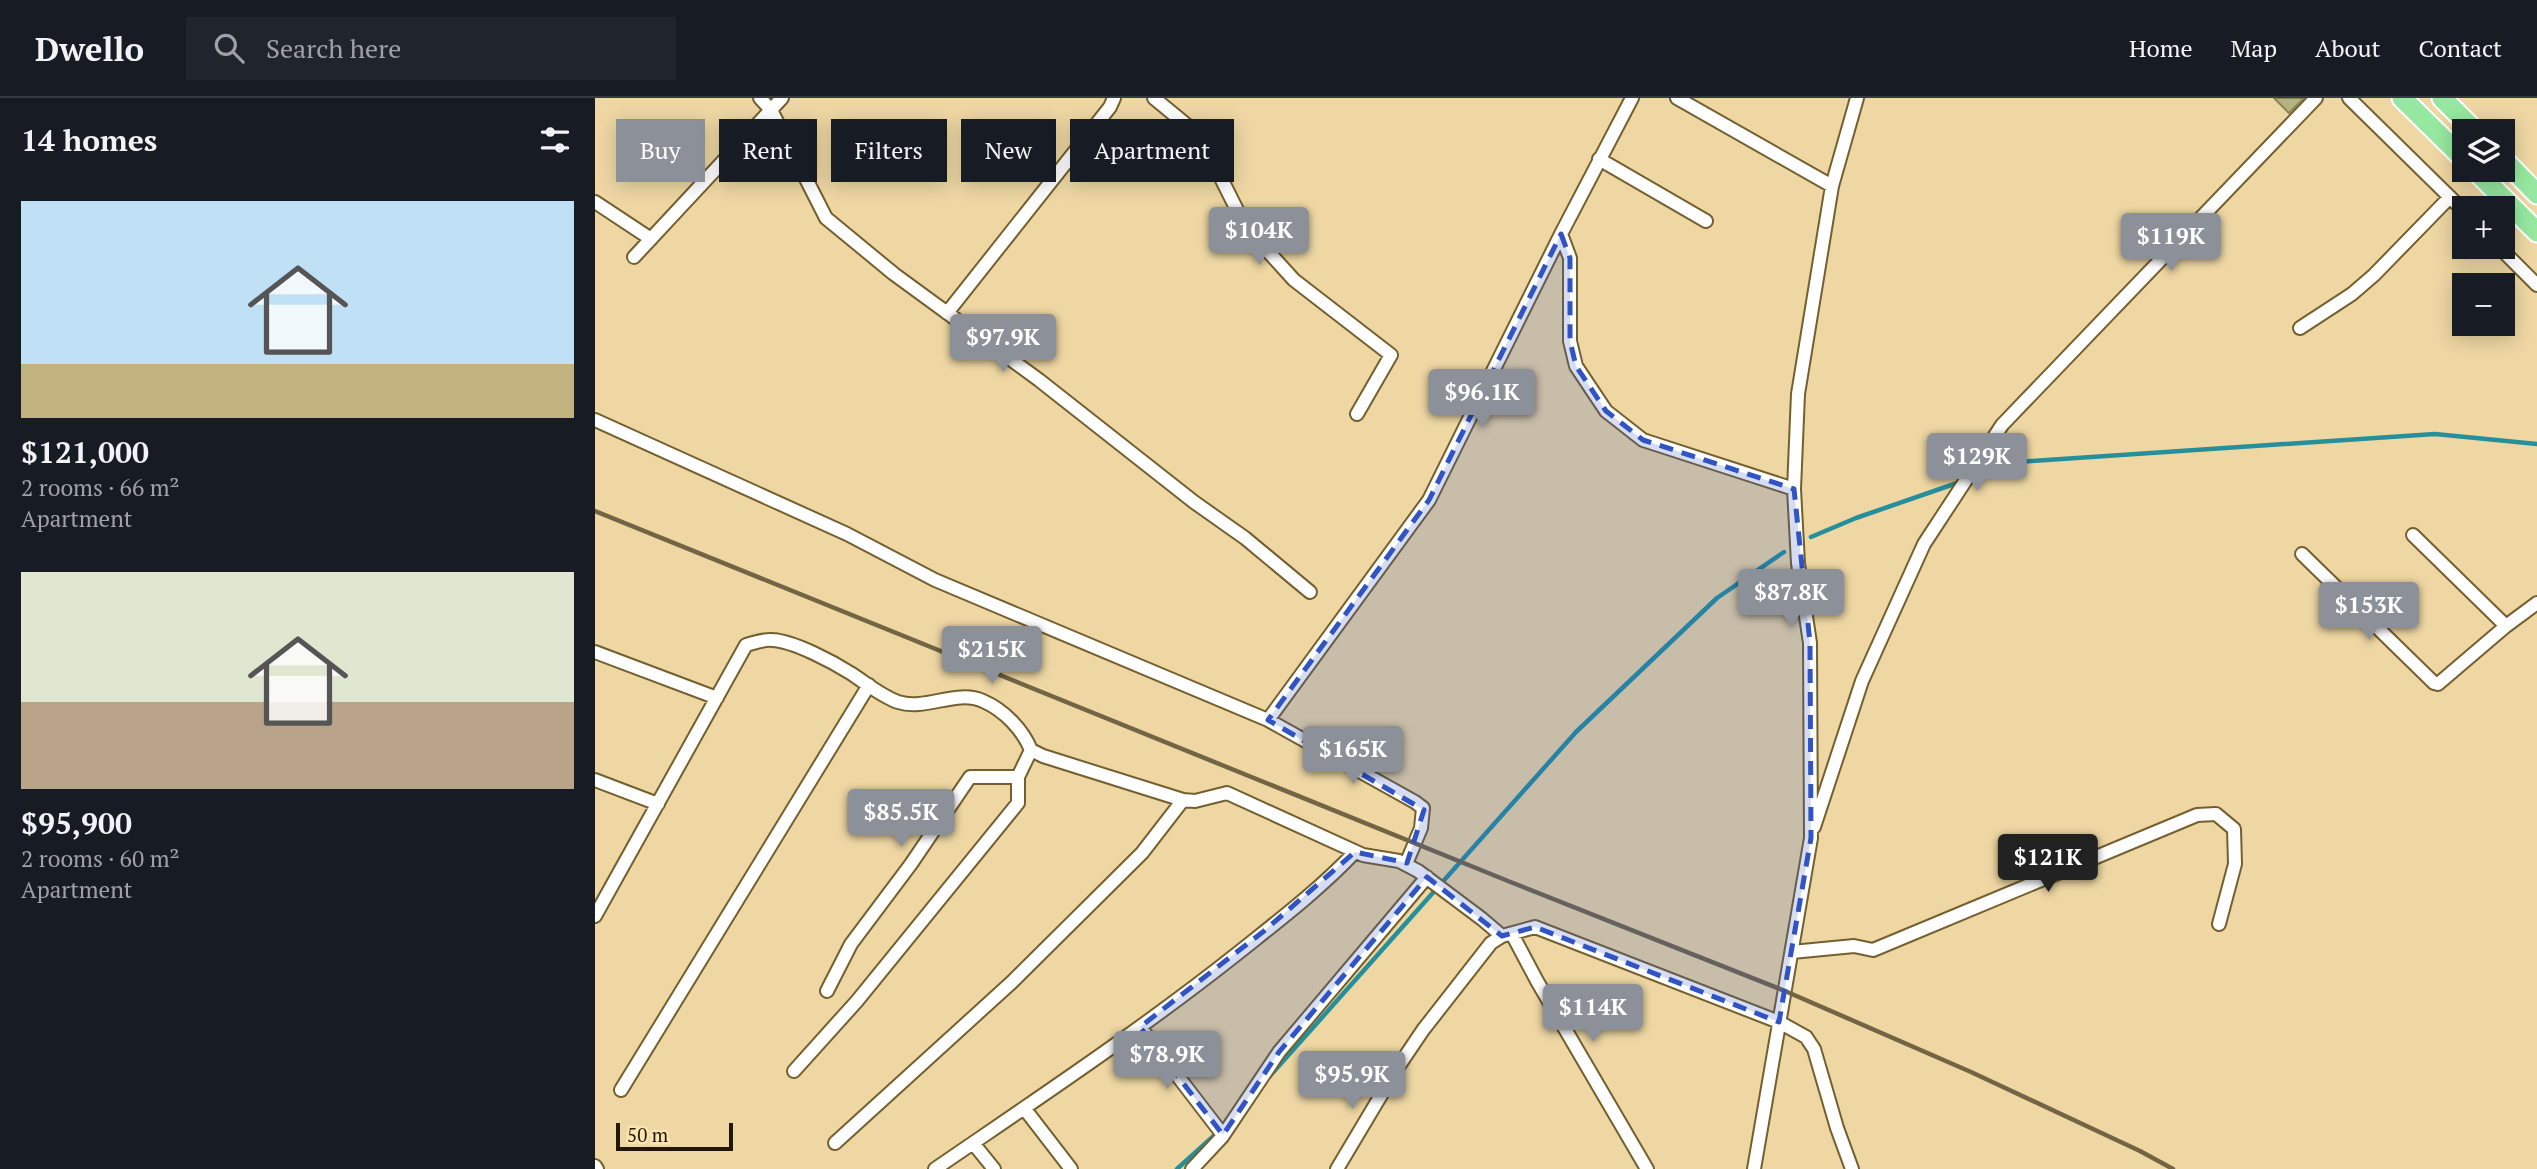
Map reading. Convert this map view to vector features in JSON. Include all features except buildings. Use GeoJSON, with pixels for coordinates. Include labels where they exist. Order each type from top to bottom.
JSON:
{"type":"FeatureCollection","features":[{"type":"Feature","properties":{"kind":"highway"},"geometry":{"type":"LineString","coordinates":[[2402,98],[2452,147]]}},
{"type":"Feature","properties":{"kind":"highway"},"geometry":{"type":"LineString","coordinates":[[2424,119],[2442,98],[2463,119]]}},
{"type":"Feature","properties":{"kind":"highway"},"geometry":{"type":"LineString","coordinates":[[2515,171],[2537,194]]}},
{"type":"Feature","properties":{"kind":"highway"},"geometry":{"type":"LineString","coordinates":[[2487,182],[2537,233]]}},
{"type":"Feature","properties":{"kind":"street"},"geometry":{"type":"LineString","coordinates":[[760,98],[771,110],[826,218],[894,274],[1039,380],[1193,502],[1245,538],[1310,592]]}},
{"type":"Feature","properties":{"kind":"street"},"geometry":{"type":"LineString","coordinates":[[633,257],[782,98]]}},
{"type":"Feature","properties":{"kind":"street"},"geometry":{"type":"LineString","coordinates":[[947,313],[1114,98]]}},
{"type":"Feature","properties":{"kind":"street"},"geometry":{"type":"LineString","coordinates":[[1154,98],[1200,136],[1245,226],[1294,280],[1391,355],[1357,414]]}},
{"type":"Feature","properties":{"kind":"street"},"geometry":{"type":"LineString","coordinates":[[1268,720],[1429,500],[1561,233],[1632,98]]}},
{"type":"Feature","properties":{"kind":"street"},"geometry":{"type":"LineString","coordinates":[[1677,98],[1832,186]]}},
{"type":"Feature","properties":{"kind":"street"},"geometry":{"type":"LineString","coordinates":[[1811,838],[1809,643],[1798,563],[1794,489],[1798,394],[1832,186],[1857,98]]}},
{"type":"Feature","properties":{"kind":"street"},"geometry":{"type":"LineString","coordinates":[[1754,1169],[1811,838],[1862,681],[1924,544],[2002,425],[2316,98]]}},
{"type":"Feature","properties":{"kind":"street"},"geometry":{"type":"LineString","coordinates":[[2300,328],[2353,294],[2450,197],[2349,98]]}},
{"type":"Feature","properties":{"kind":"street"},"geometry":{"type":"LineString","coordinates":[[1599,159],[1706,221]]}},
{"type":"Feature","properties":{"kind":"street"},"geometry":{"type":"LineString","coordinates":[[595,202],[651,239]]}},
{"type":"Feature","properties":{"kind":"street"},"geometry":{"type":"LineString","coordinates":[[1561,233],[1570,258],[1570,341],[1576,366],[1606,411],[1643,440],[1794,489]]}},
{"type":"Feature","properties":{"kind":"street"},"geometry":{"type":"LineString","coordinates":[[2511,259],[2537,285]]}},
{"type":"Feature","properties":{"kind":"street"},"geometry":{"type":"LineString","coordinates":[[595,420],[847,534],[935,580],[1268,720],[1423,808],[1420,828],[1406,864]]}},
{"type":"Feature","properties":{"kind":"street"},"geometry":{"type":"LineString","coordinates":[[2413,535],[2506,626]]}},
{"type":"Feature","properties":{"kind":"street"},"geometry":{"type":"LineString","coordinates":[[2302,554],[2438,684],[2537,603]]}},
{"type":"Feature","properties":{"kind":"street"},"geometry":{"type":"LineString","coordinates":[[595,916],[746,645],[769,639],[792,645],[849,672],[885,696],[908,704],[965,697],[979,699],[994,708],[1026,736],[1031,750],[1018,777],[1018,803],[857,1001],[794,1071]]}},
{"type":"Feature","properties":{"kind":"street"},"geometry":{"type":"LineString","coordinates":[[595,652],[717,698]]}},
{"type":"Feature","properties":{"kind":"street"},"geometry":{"type":"LineString","coordinates":[[621,1090],[869,685]]}},
{"type":"Feature","properties":{"kind":"street"},"geometry":{"type":"LineString","coordinates":[[1031,750],[1183,800],[1195,801],[1227,793],[1355,852],[1406,864],[1427,877],[1507,935],[1537,981],[1647,1169]]}},
{"type":"Feature","properties":{"kind":"street"},"geometry":{"type":"LineString","coordinates":[[827,992],[852,944],[970,777],[1018,777]]}},
{"type":"Feature","properties":{"kind":"street"},"geometry":{"type":"LineString","coordinates":[[595,780],[658,804]]}},
{"type":"Feature","properties":{"kind":"street"},"geometry":{"type":"LineString","coordinates":[[835,1143],[1011,982],[1124,872],[1143,853],[1183,800]]}},
{"type":"Feature","properties":{"kind":"street"},"geometry":{"type":"LineString","coordinates":[[1792,952],[1854,946],[1873,950],[2156,831],[2197,816],[2216,814],[2234,829],[2235,864],[2220,924]]}},
{"type":"Feature","properties":{"kind":"street"},"geometry":{"type":"LineString","coordinates":[[935,1169],[1191,990],[1265,932],[1355,852]]}},
{"type":"Feature","properties":{"kind":"street"},"geometry":{"type":"LineString","coordinates":[[1192,1169],[1223,1135],[1279,1052],[1427,877]]}},
{"type":"Feature","properties":{"kind":"street"},"geometry":{"type":"LineString","coordinates":[[1337,1169],[1395,1070],[1492,943],[1507,935],[1535,927],[1779,1023],[1805,1037],[1814,1049],[1852,1169]]}},
{"type":"Feature","properties":{"kind":"street"},"geometry":{"type":"LineString","coordinates":[[1140,1027],[1223,1135]]}},
{"type":"Feature","properties":{"kind":"street"},"geometry":{"type":"LineString","coordinates":[[1024,1108],[1071,1169]]}},
{"type":"Feature","properties":{"kind":"street"},"geometry":{"type":"LineString","coordinates":[[973,1143],[994,1169]]}},
{"type":"Feature","properties":{"kind":"highlighted area"},"geometry":{"type":"Polygon","coordinates":[[[1561,234],[1570,258],[1570,341],[1576,366],[1606,411],[1643,440],[1794,489],[1810,643],[1811,838],[1779,1022],[1535,927],[1502,936],[1427,877],[1279,1052],[1223,1135],[1140,1027],[1264,931],[1355,852],[1407,863],[1424,810],[1268,720],[1429,500],[1561,234]]]}},
{"type":"Feature","properties":{"kind":"waterway"},"geometry":{"type":"LineString","coordinates":[[1971,478],[2017,462],[2435,434],[2537,444]]}},
{"type":"Feature","properties":{"kind":"waterway"},"geometry":{"type":"LineString","coordinates":[[1811,537],[1856,518],[1960,482]]}},
{"type":"Feature","properties":{"kind":"waterway"},"geometry":{"type":"LineString","coordinates":[[1269,1077],[1576,732],[1717,598],[1784,552]]}},
{"type":"Feature","properties":{"kind":"waterway"},"geometry":{"type":"LineString","coordinates":[[1177,1169],[1218,1132]]}},
{"type":"Feature","properties":{"kind":"railway"},"geometry":{"type":"LineString","coordinates":[[595,511],[1785,991],[1971,1072],[2173,1169]]}}]}
